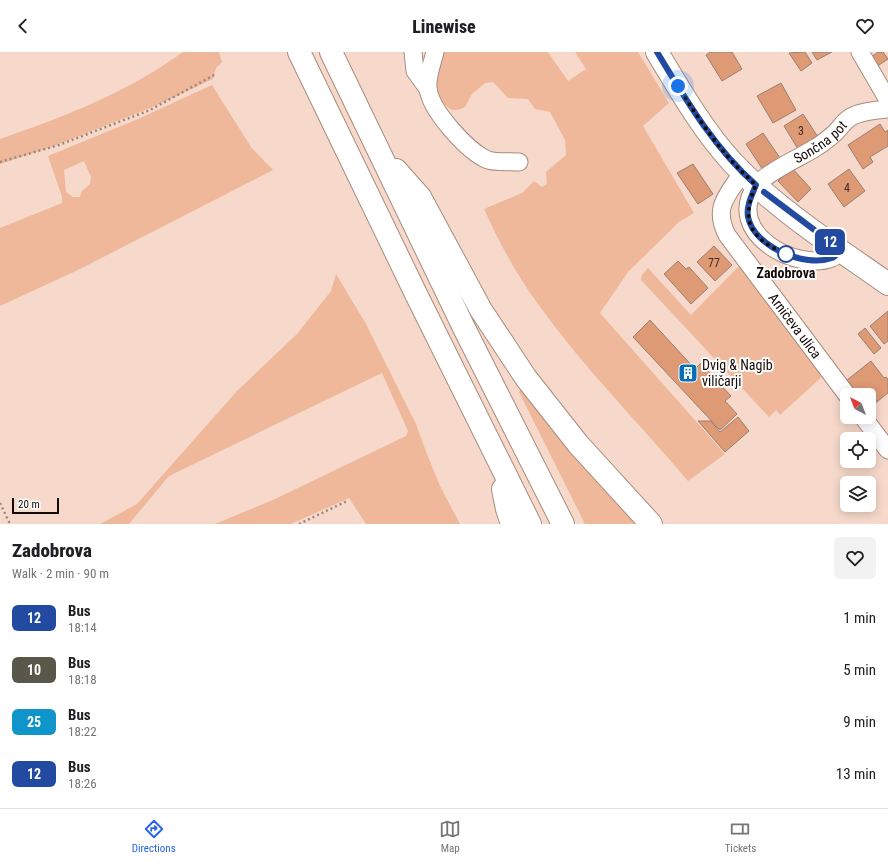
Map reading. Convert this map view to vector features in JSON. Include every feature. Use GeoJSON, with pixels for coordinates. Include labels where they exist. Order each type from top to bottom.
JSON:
{"type":"FeatureCollection","features":[{"type":"Feature","properties":{"kind":"main road"},"geometry":{"type":"LineString","coordinates":[[299,52],[416,294],[530,524]]}},
{"type":"Feature","properties":{"kind":"main road"},"geometry":{"type":"LineString","coordinates":[[331,52],[381,157],[563,524]]}},
{"type":"Feature","properties":{"kind":"main road"},"geometry":{"type":"LineString","coordinates":[[657,52],[712,139],[749,179],[790,213],[888,284]]}},
{"type":"Feature","properties":{"kind":"main road"},"geometry":{"type":"LineString","coordinates":[[381,157],[402,175],[420,197],[480,310],[526,378],[578,444],[651,524]]}},
{"type":"Feature","properties":{"kind":"main road"},"geometry":{"type":"LineString","coordinates":[[497,458],[507,509],[512,524]]}},
{"type":"Feature","properties":{"kind":"street"},"geometry":{"type":"LineString","coordinates":[[413,52],[415,71],[428,89],[436,108],[452,130],[469,147],[489,160],[519,162]]}},
{"type":"Feature","properties":{"kind":"street"},"geometry":{"type":"LineString","coordinates":[[428,89],[428,79],[435,52]]}},
{"type":"Feature","properties":{"kind":"street"},"geometry":{"type":"LineString","coordinates":[[860,52],[888,100]]}},
{"type":"Feature","properties":{"kind":"street","name":"Sončna pot"},"geometry":{"type":"LineString","coordinates":[[749,179],[780,168],[815,148],[835,133],[854,115],[888,109]]}},
{"type":"Feature","properties":{"kind":"street"},"geometry":{"type":"LineString","coordinates":[[749,179],[747,216],[756,234],[767,244],[792,256],[809,259],[833,258],[841,250]]}},
{"type":"Feature","properties":{"kind":"street","name":"Arničeva ulica"},"geometry":{"type":"LineString","coordinates":[[749,179],[723,202],[720,216],[722,225],[727,235],[842,388]]}},
{"type":"Feature","properties":{"kind":"street"},"geometry":{"type":"LineString","coordinates":[[868,424],[888,450]]}},
{"type":"Feature","properties":{"kind":"path"},"geometry":{"type":"LineString","coordinates":[[0,162],[58,146],[150,110],[216,74]]}},
{"type":"Feature","properties":{"kind":"path"},"geometry":{"type":"LineString","coordinates":[[299,524],[347,501]]}},
{"type":"Feature","properties":{"kind":"path"},"geometry":{"type":"LineString","coordinates":[[0,503],[10,524]]}},
{"type":"Feature","properties":{"kind":"shaded area"},"geometry":{"type":"Polygon","coordinates":[[[183,52],[219,52],[222,62],[216,68],[213,79],[155,106],[51,147],[0,164],[0,139],[48,122],[95,102],[140,79],[183,52]]]}},
{"type":"Feature","properties":{"kind":"shaded area"},"geometry":{"type":"Polygon","coordinates":[[[439,52],[548,52],[568,81],[586,69],[575,52],[638,52],[669,103],[643,126],[694,213],[679,222],[628,272],[600,313],[725,454],[688,481],[573,350],[555,327],[530,293],[515,269],[484,209],[522,193],[534,181],[542,187],[547,184],[546,172],[566,155],[565,140],[550,112],[535,109],[528,99],[508,98],[493,82],[485,83],[472,94],[465,107],[458,110],[452,110],[441,102],[435,93],[439,52]]]}},
{"type":"Feature","properties":{"kind":"shaded area"},"geometry":{"type":"Polygon","coordinates":[[[212,85],[251,147],[273,170],[78,270],[0,306],[0,228],[62,203],[62,197],[48,156],[138,119],[212,85]],[[84,161],[64,170],[66,192],[73,197],[80,197],[82,191],[90,184],[91,177],[84,161]]]}},
{"type":"Feature","properties":{"kind":"shaded area"},"geometry":{"type":"Polygon","coordinates":[[[741,264],[824,375],[780,415],[776,410],[769,417],[641,280],[642,275],[648,268],[691,315],[741,264]]]}},
{"type":"Feature","properties":{"kind":"shaded area"},"geometry":{"type":"Polygon","coordinates":[[[336,274],[366,324],[416,424],[440,486],[460,524],[366,524],[349,498],[291,524],[215,524],[275,499],[406,436],[408,431],[382,373],[173,474],[168,477],[129,524],[100,524],[137,504],[237,391],[297,334],[331,291],[336,274]]]}},
{"type":"Feature","properties":{"kind":"shaded area"},"geometry":{"type":"Polygon","coordinates":[[[522,389],[637,524],[585,524],[519,392],[522,389]]]}},
{"type":"Feature","properties":{"kind":"building"},"geometry":{"type":"Polygon","coordinates":[[[710,52],[732,52],[742,69],[722,81],[706,55],[710,52]]]}},
{"type":"Feature","properties":{"kind":"building"},"geometry":{"type":"Polygon","coordinates":[[[805,52],[812,63],[801,71],[789,53],[805,52]]]}},
{"type":"Feature","properties":{"kind":"building"},"geometry":{"type":"Polygon","coordinates":[[[812,52],[832,52],[817,60],[812,52]]]}},
{"type":"Feature","properties":{"kind":"building"},"geometry":{"type":"Polygon","coordinates":[[[878,52],[883,52],[888,59],[876,67],[870,58],[878,52]]]}},
{"type":"Feature","properties":{"kind":"building"},"geometry":{"type":"Polygon","coordinates":[[[781,83],[796,110],[773,123],[757,96],[781,83]]]}},
{"type":"Feature","properties":{"kind":"building"},"geometry":{"type":"Polygon","coordinates":[[[803,114],[818,137],[798,149],[784,126],[803,114]]]}},
{"type":"Feature","properties":{"kind":"building"},"geometry":{"type":"Polygon","coordinates":[[[880,124],[885,132],[888,130],[888,146],[870,157],[873,162],[863,169],[848,145],[880,124]]]}},
{"type":"Feature","properties":{"kind":"building"},"geometry":{"type":"Polygon","coordinates":[[[763,133],[780,158],[763,170],[746,144],[763,133]]]}},
{"type":"Feature","properties":{"kind":"building"},"geometry":{"type":"Polygon","coordinates":[[[693,164],[713,194],[698,204],[677,173],[693,164]]]}},
{"type":"Feature","properties":{"kind":"building"},"geometry":{"type":"Polygon","coordinates":[[[792,168],[811,189],[798,202],[778,181],[792,168]]]}},
{"type":"Feature","properties":{"kind":"building"},"geometry":{"type":"Polygon","coordinates":[[[849,169],[865,191],[844,207],[828,184],[849,169]]]}},
{"type":"Feature","properties":{"kind":"building"},"geometry":{"type":"Polygon","coordinates":[[[714,246],[732,265],[715,281],[697,262],[714,246]]]}},
{"type":"Feature","properties":{"kind":"building"},"geometry":{"type":"Polygon","coordinates":[[[678,261],[686,269],[689,267],[708,288],[691,304],[664,274],[678,261]]]}},
{"type":"Feature","properties":{"kind":"building"},"geometry":{"type":"Polygon","coordinates":[[[888,311],[888,341],[884,344],[870,326],[888,311]]]}},
{"type":"Feature","properties":{"kind":"building","name":"Dvig & Nagib viličarji"},"geometry":{"type":"Polygon","coordinates":[[[650,320],[695,369],[701,363],[714,378],[708,383],[712,387],[717,381],[731,396],[725,401],[737,414],[720,430],[633,337],[650,320]]]}},
{"type":"Feature","properties":{"kind":"building"},"geometry":{"type":"Polygon","coordinates":[[[865,328],[881,348],[874,354],[858,334],[865,328]]]}},
{"type":"Feature","properties":{"kind":"building"},"geometry":{"type":"Polygon","coordinates":[[[871,361],[884,378],[886,377],[888,379],[888,393],[876,402],[876,388],[853,388],[847,380],[871,361]]]}},
{"type":"Feature","properties":{"kind":"building"},"geometry":{"type":"Polygon","coordinates":[[[738,417],[749,431],[725,452],[698,421],[711,421],[720,432],[738,417]]]}},
{"type":"Feature","properties":{"kind":"bus line","name":"12"},"geometry":{"type":"LineString","coordinates":[[657,52],[682,94],[712,139],[742,173],[756,185],[748,205],[747,216],[756,234],[767,244],[792,256],[822,260],[833,258],[841,250],[764,192]]}},
{"type":"Feature","properties":{"kind":"place","name":"Zadobrova"},"geometry":{"type":"Point","coordinates":[786,254]}},
{"type":"Feature","properties":{"kind":"place","name":"Dvig & Nagib viličarji"},"geometry":{"type":"Point","coordinates":[688,373]}},
{"type":"Feature","properties":{"kind":"route"},"geometry":{"type":"LineString","coordinates":[[678,86],[712,139],[742,173],[756,185],[748,205],[747,216],[756,234],[767,244],[786,254]]}}]}
